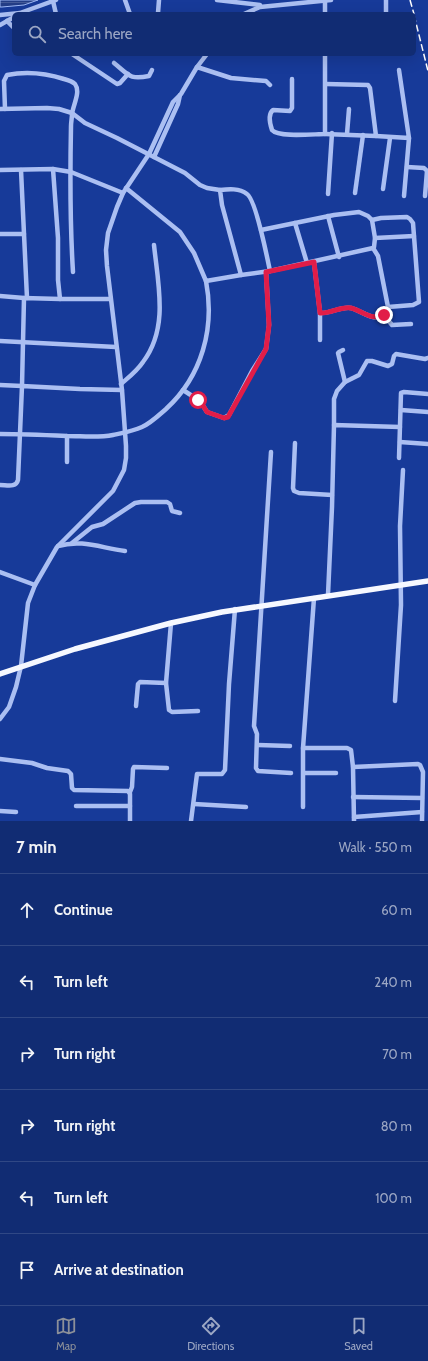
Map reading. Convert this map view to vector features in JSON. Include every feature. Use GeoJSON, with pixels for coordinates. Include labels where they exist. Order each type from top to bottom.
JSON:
{"type":"FeatureCollection","features":[{"type":"Feature","properties":{"kind":"main road"},"geometry":{"type":"LineString","coordinates":[[0,674],[75,649],[171,623],[235,609],[428,580]]}},
{"type":"Feature","properties":{"kind":"street"},"geometry":{"type":"LineString","coordinates":[[24,12],[55,0],[56,12]]}},
{"type":"Feature","properties":{"kind":"street"},"geometry":{"type":"LineString","coordinates":[[125,0],[129,12]]}},
{"type":"Feature","properties":{"kind":"street"},"geometry":{"type":"LineString","coordinates":[[158,12],[159,0]]}},
{"type":"Feature","properties":{"kind":"street"},"geometry":{"type":"LineString","coordinates":[[217,0],[260,4],[284,4],[331,0]]}},
{"type":"Feature","properties":{"kind":"street"},"geometry":{"type":"LineString","coordinates":[[386,0],[386,12]]}},
{"type":"Feature","properties":{"kind":"street"},"geometry":{"type":"LineString","coordinates":[[325,1],[325,12]]}},
{"type":"Feature","properties":{"kind":"street"},"geometry":{"type":"LineString","coordinates":[[247,12],[260,4]]}},
{"type":"Feature","properties":{"kind":"street"},"geometry":{"type":"LineString","coordinates":[[0,15],[12,14]]}},
{"type":"Feature","properties":{"kind":"street"},"geometry":{"type":"LineString","coordinates":[[0,25],[12,18]]}},
{"type":"Feature","properties":{"kind":"street"},"geometry":{"type":"LineString","coordinates":[[7,21],[12,26]]}},
{"type":"Feature","properties":{"kind":"street"},"geometry":{"type":"LineString","coordinates":[[75,56],[117,84],[120,83],[128,74]]}},
{"type":"Feature","properties":{"kind":"street"},"geometry":{"type":"LineString","coordinates":[[0,719],[12,702],[21,666],[28,603],[35,586],[57,547],[107,497],[118,483],[125,465],[125,432],[106,250],[112,220],[125,190],[149,154],[173,102],[205,56]]}},
{"type":"Feature","properties":{"kind":"street"},"geometry":{"type":"LineString","coordinates":[[325,56],[325,134]]}},
{"type":"Feature","properties":{"kind":"street"},"geometry":{"type":"LineString","coordinates":[[114,63],[128,74],[137,78],[150,76],[152,70]]}},
{"type":"Feature","properties":{"kind":"street"},"geometry":{"type":"LineString","coordinates":[[197,67],[232,78],[266,81],[270,85]]}},
{"type":"Feature","properties":{"kind":"street"},"geometry":{"type":"LineString","coordinates":[[399,70],[409,138],[404,196]]}},
{"type":"Feature","properties":{"kind":"street"},"geometry":{"type":"LineString","coordinates":[[73,272],[70,172],[72,113],[77,94],[76,87],[73,82],[43,74],[3,76],[3,108],[47,108],[72,113],[85,123],[185,173],[200,185],[207,188],[220,190],[236,189],[243,191],[251,198],[261,230],[268,271],[269,325],[266,349],[252,371],[229,415],[224,418],[208,413],[201,403],[183,390]]}},
{"type":"Feature","properties":{"kind":"street"},"geometry":{"type":"LineString","coordinates":[[292,79],[292,108],[290,111],[272,110],[270,114],[272,130],[275,133],[295,135],[332,133],[390,138],[409,138]]}},
{"type":"Feature","properties":{"kind":"street"},"geometry":{"type":"LineString","coordinates":[[326,84],[368,85],[370,88],[376,136]]}},
{"type":"Feature","properties":{"kind":"street"},"geometry":{"type":"LineString","coordinates":[[154,157],[178,104],[180,94]]}},
{"type":"Feature","properties":{"kind":"street"},"geometry":{"type":"LineString","coordinates":[[347,134],[349,109]]}},
{"type":"Feature","properties":{"kind":"street"},"geometry":{"type":"LineString","coordinates":[[328,194],[332,133]]}},
{"type":"Feature","properties":{"kind":"street"},"geometry":{"type":"LineString","coordinates":[[355,194],[363,135]]}},
{"type":"Feature","properties":{"kind":"street"},"geometry":{"type":"LineString","coordinates":[[383,189],[390,138]]}},
{"type":"Feature","properties":{"kind":"street"},"geometry":{"type":"LineString","coordinates":[[407,167],[424,168],[427,171],[425,196]]}},
{"type":"Feature","properties":{"kind":"street"},"geometry":{"type":"LineString","coordinates":[[53,169],[58,231],[58,280],[60,299]]}},
{"type":"Feature","properties":{"kind":"street"},"geometry":{"type":"LineString","coordinates":[[0,170],[53,169],[70,172],[125,190],[180,232],[194,253],[206,281],[208,291],[208,332],[198,365],[183,390],[160,414],[147,424],[125,432],[106,436],[0,434]]}},
{"type":"Feature","properties":{"kind":"street"},"geometry":{"type":"LineString","coordinates":[[0,485],[13,486],[18,482],[22,386],[22,342],[26,298],[21,170]]}},
{"type":"Feature","properties":{"kind":"street"},"geometry":{"type":"LineString","coordinates":[[220,190],[222,205],[241,275]]}},
{"type":"Feature","properties":{"kind":"street"},"geometry":{"type":"LineString","coordinates":[[261,230],[328,216],[358,212],[368,216],[372,220],[374,238],[373,248],[378,256],[388,307],[387,313],[378,317],[370,316],[355,309],[348,308],[320,313]]}},
{"type":"Feature","properties":{"kind":"street"},"geometry":{"type":"LineString","coordinates":[[328,216],[339,257]]}},
{"type":"Feature","properties":{"kind":"street"},"geometry":{"type":"LineString","coordinates":[[372,220],[409,218],[413,223],[420,296],[419,302],[413,305],[388,307]]}},
{"type":"Feature","properties":{"kind":"street"},"geometry":{"type":"LineString","coordinates":[[295,223],[307,263]]}},
{"type":"Feature","properties":{"kind":"street"},"geometry":{"type":"LineString","coordinates":[[0,234],[24,234]]}},
{"type":"Feature","properties":{"kind":"street"},"geometry":{"type":"LineString","coordinates":[[374,238],[414,236]]}},
{"type":"Feature","properties":{"kind":"street"},"geometry":{"type":"LineString","coordinates":[[0,385],[80,390],[121,387],[144,361],[156,338],[159,326],[159,292],[154,245]]}},
{"type":"Feature","properties":{"kind":"street"},"geometry":{"type":"LineString","coordinates":[[206,281],[314,262],[373,248]]}},
{"type":"Feature","properties":{"kind":"street"},"geometry":{"type":"LineString","coordinates":[[314,262],[320,313],[320,340]]}},
{"type":"Feature","properties":{"kind":"street"},"geometry":{"type":"LineString","coordinates":[[0,296],[60,299],[110,299]]}},
{"type":"Feature","properties":{"kind":"street"},"geometry":{"type":"LineString","coordinates":[[384,315],[392,324],[411,324]]}},
{"type":"Feature","properties":{"kind":"street"},"geometry":{"type":"LineString","coordinates":[[0,341],[116,347]]}},
{"type":"Feature","properties":{"kind":"street"},"geometry":{"type":"LineString","coordinates":[[343,350],[338,353],[345,382]]}},
{"type":"Feature","properties":{"kind":"street"},"geometry":{"type":"LineString","coordinates":[[328,595],[334,399],[337,391],[345,382],[359,375],[369,360],[390,366],[396,354],[425,359],[428,358]]}},
{"type":"Feature","properties":{"kind":"street"},"geometry":{"type":"LineString","coordinates":[[398,458],[402,392],[428,394]]}},
{"type":"Feature","properties":{"kind":"street"},"geometry":{"type":"LineString","coordinates":[[401,410],[428,412]]}},
{"type":"Feature","properties":{"kind":"street"},"geometry":{"type":"LineString","coordinates":[[334,425],[400,427]]}},
{"type":"Feature","properties":{"kind":"street"},"geometry":{"type":"LineString","coordinates":[[66,462],[67,436]]}},
{"type":"Feature","properties":{"kind":"street"},"geometry":{"type":"LineString","coordinates":[[400,442],[428,444]]}},
{"type":"Feature","properties":{"kind":"street"},"geometry":{"type":"LineString","coordinates":[[295,443],[294,491],[299,493],[332,494]]}},
{"type":"Feature","properties":{"kind":"street"},"geometry":{"type":"LineString","coordinates":[[271,452],[254,724],[257,732],[258,745],[256,768],[258,772],[291,773]]}},
{"type":"Feature","properties":{"kind":"street"},"geometry":{"type":"LineString","coordinates":[[395,701],[401,585],[400,526],[403,470]]}},
{"type":"Feature","properties":{"kind":"street"},"geometry":{"type":"LineString","coordinates":[[72,543],[92,527],[103,524],[137,502],[168,502],[172,511],[180,513]]}},
{"type":"Feature","properties":{"kind":"street"},"geometry":{"type":"LineString","coordinates":[[57,547],[72,543],[93,544],[108,549],[125,550]]}},
{"type":"Feature","properties":{"kind":"street"},"geometry":{"type":"LineString","coordinates":[[0,572],[35,586]]}},
{"type":"Feature","properties":{"kind":"street"},"geometry":{"type":"LineString","coordinates":[[303,807],[303,748],[314,598]]}},
{"type":"Feature","properties":{"kind":"street"},"geometry":{"type":"LineString","coordinates":[[191,821],[196,774],[222,774],[225,770],[229,684],[235,609]]}},
{"type":"Feature","properties":{"kind":"street"},"geometry":{"type":"LineString","coordinates":[[171,623],[166,683],[170,711],[198,711]]}},
{"type":"Feature","properties":{"kind":"street"},"geometry":{"type":"LineString","coordinates":[[136,706],[138,684],[140,682],[166,683]]}},
{"type":"Feature","properties":{"kind":"street"},"geometry":{"type":"LineString","coordinates":[[258,745],[290,746]]}},
{"type":"Feature","properties":{"kind":"street"},"geometry":{"type":"LineString","coordinates":[[303,748],[347,748],[352,752],[354,819],[422,812]]}},
{"type":"Feature","properties":{"kind":"street"},"geometry":{"type":"LineString","coordinates":[[0,759],[31,762],[47,768],[68,771],[71,776],[72,788],[74,790],[130,792]]}},
{"type":"Feature","properties":{"kind":"street"},"geometry":{"type":"LineString","coordinates":[[353,767],[420,765],[423,772],[422,821]]}},
{"type":"Feature","properties":{"kind":"street"},"geometry":{"type":"LineString","coordinates":[[130,821],[130,792],[132,790],[134,767],[167,768]]}},
{"type":"Feature","properties":{"kind":"street"},"geometry":{"type":"LineString","coordinates":[[304,772],[336,773]]}},
{"type":"Feature","properties":{"kind":"street"},"geometry":{"type":"LineString","coordinates":[[353,797],[422,798]]}},
{"type":"Feature","properties":{"kind":"street"},"geometry":{"type":"LineString","coordinates":[[194,804],[246,807]]}},
{"type":"Feature","properties":{"kind":"street"},"geometry":{"type":"LineString","coordinates":[[76,806],[130,806]]}},
{"type":"Feature","properties":{"kind":"street"},"geometry":{"type":"LineString","coordinates":[[0,811],[16,812]]}},
{"type":"Feature","properties":{"kind":"water"},"geometry":{"type":"Polygon","coordinates":[[[0,0],[38,0],[24,5],[0,7],[0,0]]]}},
{"type":"Feature","properties":{"kind":"railway"},"geometry":{"type":"LineString","coordinates":[[410,0],[413,12]]}},
{"type":"Feature","properties":{"kind":"railway"},"geometry":{"type":"LineString","coordinates":[[416,23],[428,71]]}},
{"type":"Feature","properties":{"kind":"route"},"geometry":{"type":"LineString","coordinates":[[198,400],[207,412],[224,418],[228,417],[252,371],[264,354],[269,331],[266,272],[314,262],[318,287],[318,311],[320,313],[322,314],[351,308],[370,316],[381,317],[384,315]]}}]}
